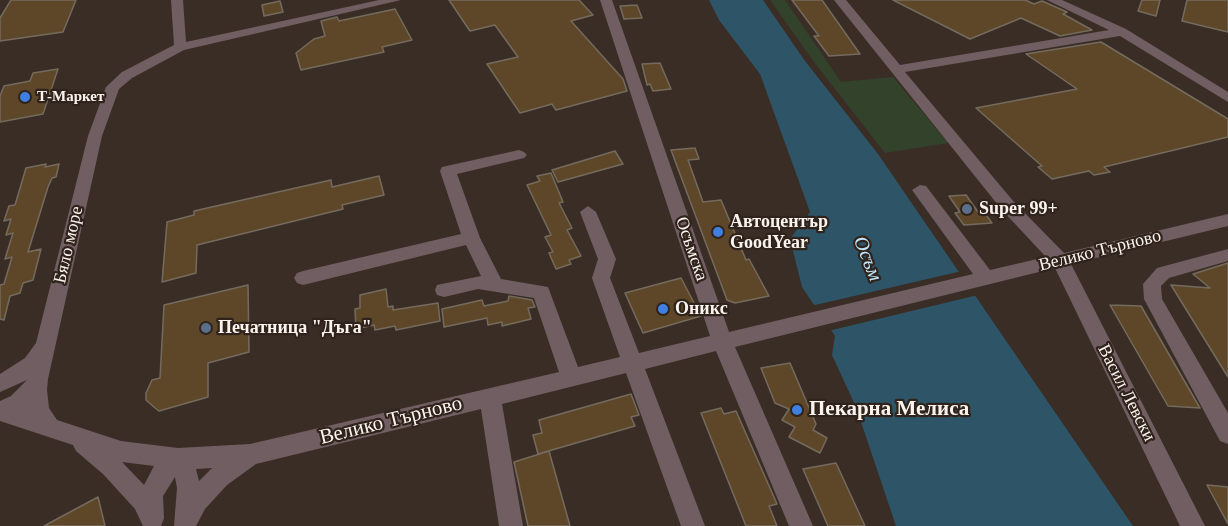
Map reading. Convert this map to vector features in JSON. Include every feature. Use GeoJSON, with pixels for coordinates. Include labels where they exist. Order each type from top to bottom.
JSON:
{"type":"FeatureCollection","features":[{"type":"Feature","properties":{"kind":"street"},"geometry":{"type":"LineString","coordinates":[[177,0],[180,47],[395,0]]}},
{"type":"Feature","properties":{"kind":"street","name":"Осъмска"},"geometry":{"type":"LineString","coordinates":[[606,0],[723,341],[801,526]]}},
{"type":"Feature","properties":{"kind":"street","name":"Васил Левски"},"geometry":{"type":"LineString","coordinates":[[840,0],[1008,206],[1060,260],[1193,526]]}},
{"type":"Feature","properties":{"kind":"street"},"geometry":{"type":"LineString","coordinates":[[1053,0],[1122,32],[1228,98]]}},
{"type":"Feature","properties":{"kind":"street"},"geometry":{"type":"LineString","coordinates":[[897,69],[1122,32]]}},
{"type":"Feature","properties":{"kind":"street","name":"Бяло море"},"geometry":{"type":"LineString","coordinates":[[38,363],[94,136],[113,87],[127,75],[180,47]]}},
{"type":"Feature","properties":{"kind":"street"},"geometry":{"type":"LineString","coordinates":[[494,283],[471,238],[448,171],[519,154]]}},
{"type":"Feature","properties":{"kind":"street"},"geometry":{"type":"LineString","coordinates":[[920,190],[979,280]]}},
{"type":"Feature","properties":{"kind":"street"},"geometry":{"type":"LineString","coordinates":[[588,212],[607,259],[601,278],[693,526]]}},
{"type":"Feature","properties":{"kind":"street","name":"Велико Търново"},"geometry":{"type":"LineString","coordinates":[[1,411],[121,451],[178,459],[250,455],[1228,220]]}},
{"type":"Feature","properties":{"kind":"street"},"geometry":{"type":"LineString","coordinates":[[303,278],[471,238]]}},
{"type":"Feature","properties":{"kind":"street"},"geometry":{"type":"LineString","coordinates":[[1228,255],[1163,273],[1152,284],[1153,299],[1228,434]]}},
{"type":"Feature","properties":{"kind":"street"},"geometry":{"type":"LineString","coordinates":[[444,291],[478,282],[541,292],[571,377]]}},
{"type":"Feature","properties":{"kind":"street"},"geometry":{"type":"LineString","coordinates":[[0,383],[12,379],[38,363]]}},
{"type":"Feature","properties":{"kind":"street"},"geometry":{"type":"LineString","coordinates":[[1,411],[18,403],[30,392],[38,363]]}},
{"type":"Feature","properties":{"kind":"street"},"geometry":{"type":"LineString","coordinates":[[38,363],[36,390],[39,411],[50,428]]}},
{"type":"Feature","properties":{"kind":"street"},"geometry":{"type":"LineString","coordinates":[[490,397],[512,526]]}},
{"type":"Feature","properties":{"kind":"street"},"geometry":{"type":"LineString","coordinates":[[76,437],[111,466],[143,501],[155,521]]}},
{"type":"Feature","properties":{"kind":"street"},"geometry":{"type":"LineString","coordinates":[[185,525],[197,501],[219,477],[250,455]]}},
{"type":"Feature","properties":{"kind":"street"},"geometry":{"type":"LineString","coordinates":[[155,521],[151,495],[161,475],[178,459],[184,466],[189,488],[185,525]]}},
{"type":"Feature","properties":{"kind":"green space"},"geometry":{"type":"Polygon","coordinates":[[[770,0],[785,0],[841,82],[893,77],[948,143],[885,153],[814,62],[770,0]]]}},
{"type":"Feature","properties":{"kind":"water","name":"Осъм"},"geometry":{"type":"Polygon","coordinates":[[[709,0],[763,0],[805,61],[878,154],[1133,526],[896,526],[856,407],[832,355],[835,336],[802,287],[790,239],[810,212],[760,74],[719,20],[709,0]]]}},
{"type":"Feature","properties":{"kind":"pier"},"geometry":{"type":"Polygon","coordinates":[[[962,271],[978,295],[828,331],[811,306],[962,271]]]}},
{"type":"Feature","properties":{"kind":"building"},"geometry":{"type":"Polygon","coordinates":[[[11,0],[76,0],[63,32],[0,41],[0,18],[11,0]]]}},
{"type":"Feature","properties":{"kind":"building"},"geometry":{"type":"Polygon","coordinates":[[[449,0],[579,0],[593,15],[571,21],[623,79],[627,91],[556,110],[552,104],[520,113],[487,64],[518,57],[495,25],[470,31],[449,0]]]}},
{"type":"Feature","properties":{"kind":"building"},"geometry":{"type":"Polygon","coordinates":[[[792,0],[822,0],[860,54],[829,56],[814,36],[819,36],[792,0]]]}},
{"type":"Feature","properties":{"kind":"building"},"geometry":{"type":"Polygon","coordinates":[[[893,0],[1025,0],[1034,4],[1042,1],[1067,12],[1063,14],[1092,30],[1060,36],[1021,18],[970,39],[893,0]]]}},
{"type":"Feature","properties":{"kind":"building"},"geometry":{"type":"Polygon","coordinates":[[[1142,0],[1160,0],[1156,16],[1138,11],[1142,0]]]}},
{"type":"Feature","properties":{"kind":"building"},"geometry":{"type":"Polygon","coordinates":[[[1187,0],[1228,0],[1228,32],[1182,21],[1187,0]]]}},
{"type":"Feature","properties":{"kind":"building"},"geometry":{"type":"Polygon","coordinates":[[[280,1],[283,12],[264,16],[262,5],[280,1]]]}},
{"type":"Feature","properties":{"kind":"building"},"geometry":{"type":"Polygon","coordinates":[[[637,5],[642,18],[624,19],[620,6],[637,5]]]}},
{"type":"Feature","properties":{"kind":"building"},"geometry":{"type":"Polygon","coordinates":[[[395,9],[412,40],[382,47],[384,52],[301,70],[296,53],[314,39],[325,36],[321,21],[337,17],[339,21],[395,9]]]}},
{"type":"Feature","properties":{"kind":"building"},"geometry":{"type":"Polygon","coordinates":[[[1101,42],[1228,119],[1228,137],[1104,167],[1110,172],[1094,175],[1089,171],[1052,179],[1038,167],[1042,166],[976,108],[1077,89],[1026,54],[1101,42]]]}},
{"type":"Feature","properties":{"kind":"building"},"geometry":{"type":"Polygon","coordinates":[[[660,63],[671,89],[653,91],[650,84],[647,85],[642,64],[660,63]]]}},
{"type":"Feature","properties":{"kind":"building"},"geometry":{"type":"Polygon","coordinates":[[[58,69],[43,114],[0,122],[0,96],[4,86],[30,81],[33,73],[58,69]]]}},
{"type":"Feature","properties":{"kind":"building"},"geometry":{"type":"Polygon","coordinates":[[[695,148],[699,159],[688,160],[703,202],[721,200],[746,260],[749,259],[769,296],[735,303],[727,300],[671,150],[695,148]]]}},
{"type":"Feature","properties":{"kind":"building"},"geometry":{"type":"Polygon","coordinates":[[[615,151],[623,164],[558,182],[552,170],[615,151]]]}},
{"type":"Feature","properties":{"kind":"building"},"geometry":{"type":"Polygon","coordinates":[[[46,164],[45,167],[59,164],[56,177],[52,178],[48,187],[28,252],[41,249],[33,280],[23,283],[20,293],[10,296],[4,320],[0,319],[0,285],[4,284],[12,257],[5,259],[13,233],[6,235],[11,219],[4,221],[9,206],[15,205],[26,168],[46,164]]]}},
{"type":"Feature","properties":{"kind":"building"},"geometry":{"type":"Polygon","coordinates":[[[551,173],[563,202],[559,203],[572,228],[567,230],[581,256],[569,260],[571,264],[556,269],[549,253],[553,252],[545,237],[551,235],[527,185],[540,181],[537,176],[551,173]]]}},
{"type":"Feature","properties":{"kind":"building"},"geometry":{"type":"Polygon","coordinates":[[[379,176],[384,195],[342,205],[343,209],[197,245],[196,273],[162,282],[167,222],[194,215],[194,211],[331,180],[332,187],[379,176]]]}},
{"type":"Feature","properties":{"kind":"building"},"geometry":{"type":"Polygon","coordinates":[[[966,195],[978,212],[983,211],[992,223],[964,225],[955,213],[960,212],[949,196],[966,195]]]}},
{"type":"Feature","properties":{"kind":"building"},"geometry":{"type":"Polygon","coordinates":[[[1228,263],[1228,377],[1171,285],[1210,288],[1193,274],[1228,263]]]}},
{"type":"Feature","properties":{"kind":"building"},"geometry":{"type":"Polygon","coordinates":[[[681,278],[701,316],[643,333],[625,293],[681,278]]]}},
{"type":"Feature","properties":{"kind":"building","name":"Печатница \"Дъга\""},"geometry":{"type":"Polygon","coordinates":[[[248,285],[249,352],[208,363],[208,397],[159,411],[146,400],[146,393],[152,380],[160,378],[164,305],[248,285]]]}},
{"type":"Feature","properties":{"kind":"building"},"geometry":{"type":"Polygon","coordinates":[[[386,289],[388,307],[393,306],[393,310],[438,303],[440,321],[396,330],[395,326],[375,330],[374,325],[356,329],[355,309],[360,308],[360,295],[386,289]]]}},
{"type":"Feature","properties":{"kind":"building"},"geometry":{"type":"Polygon","coordinates":[[[509,296],[532,300],[535,307],[528,308],[531,319],[502,326],[502,322],[488,325],[487,318],[444,327],[442,309],[482,300],[484,306],[508,301],[509,296]]]}},
{"type":"Feature","properties":{"kind":"building"},"geometry":{"type":"Polygon","coordinates":[[[1110,305],[1141,306],[1200,408],[1168,406],[1110,305]]]}},
{"type":"Feature","properties":{"kind":"building","name":"Пекарна Мелиса"},"geometry":{"type":"Polygon","coordinates":[[[790,363],[816,424],[813,430],[827,438],[820,453],[789,437],[795,427],[782,420],[789,409],[775,403],[761,368],[790,363]]]}},
{"type":"Feature","properties":{"kind":"building"},"geometry":{"type":"Polygon","coordinates":[[[631,394],[639,415],[631,417],[635,426],[538,454],[533,435],[542,433],[539,420],[631,394]]]}},
{"type":"Feature","properties":{"kind":"building"},"geometry":{"type":"Polygon","coordinates":[[[721,408],[724,414],[736,411],[777,504],[769,506],[777,526],[746,526],[701,413],[721,408]]]}},
{"type":"Feature","properties":{"kind":"building"},"geometry":{"type":"Polygon","coordinates":[[[549,451],[570,526],[528,526],[514,462],[549,451]]]}},
{"type":"Feature","properties":{"kind":"building"},"geometry":{"type":"Polygon","coordinates":[[[836,463],[865,526],[828,526],[803,469],[836,463]]]}},
{"type":"Feature","properties":{"kind":"building"},"geometry":{"type":"Polygon","coordinates":[[[1207,485],[1228,487],[1228,524],[1207,485]]]}},
{"type":"Feature","properties":{"kind":"building"},"geometry":{"type":"Polygon","coordinates":[[[98,497],[105,526],[44,526],[98,497]]]}},
{"type":"Feature","properties":{"kind":"place","name":"Т-Маркет"},"geometry":{"type":"Point","coordinates":[25,97]}},
{"type":"Feature","properties":{"kind":"place","name":"Super 99+"},"geometry":{"type":"Point","coordinates":[967,209]}},
{"type":"Feature","properties":{"kind":"place","name":"Автоцентър GoodYear"},"geometry":{"type":"Point","coordinates":[718,232]}},
{"type":"Feature","properties":{"kind":"place","name":"Оникс"},"geometry":{"type":"Point","coordinates":[663,309]}},
{"type":"Feature","properties":{"kind":"place","name":"Печатница \"Дъга\""},"geometry":{"type":"Point","coordinates":[206,328]}},
{"type":"Feature","properties":{"kind":"place","name":"Пекарна Мелиса"},"geometry":{"type":"Point","coordinates":[797,410]}}]}
